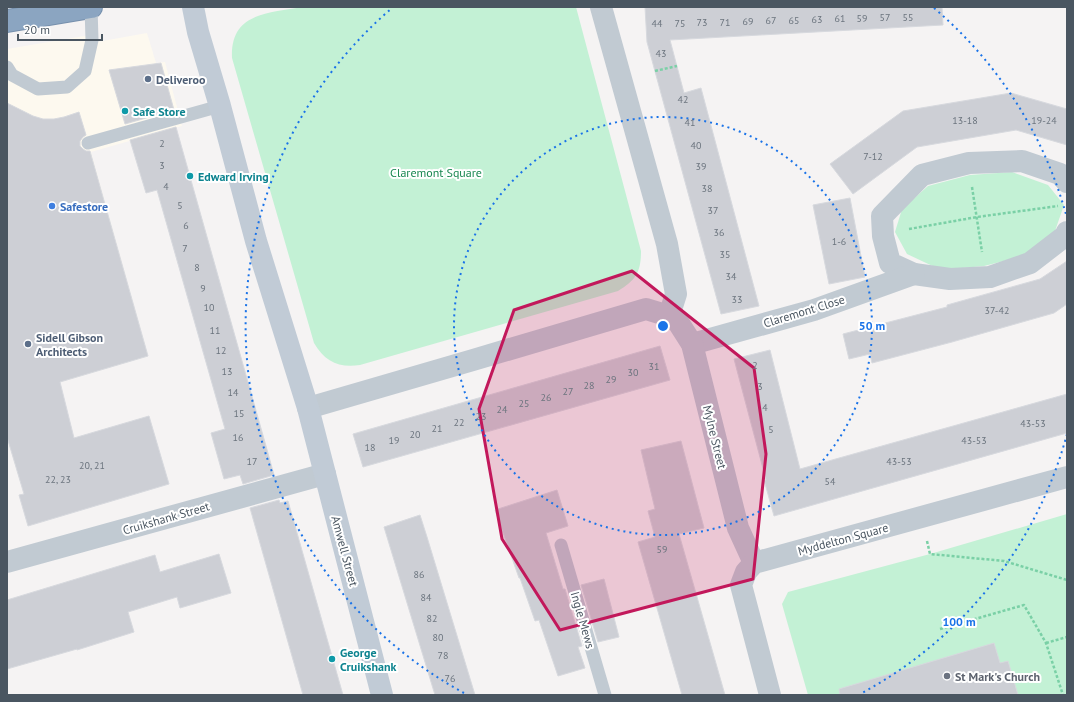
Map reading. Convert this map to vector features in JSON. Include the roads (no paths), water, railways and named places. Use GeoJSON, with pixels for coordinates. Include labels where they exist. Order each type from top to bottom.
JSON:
{"type":"FeatureCollection","features":[{"type":"Feature","properties":{"kind":"highway"},"geometry":{"type":"LineString","coordinates":[[7,21],[91,7]]}},
{"type":"Feature","properties":{"kind":"street"},"geometry":{"type":"LineString","coordinates":[[193,7],[256,241],[308,408],[646,309],[669,316],[676,294],[667,244],[601,7]]}},
{"type":"Feature","properties":{"kind":"street","name":"Claremont Close"},"geometry":{"type":"LineString","coordinates":[[1067,182],[1060,174],[1022,161],[969,163],[922,175],[882,216],[883,236],[890,263],[914,274],[950,279],[990,277],[1030,263],[1065,236],[1067,232]]}},
{"type":"Feature","properties":{"kind":"street","name":"Claremont Close"},"geometry":{"type":"LineString","coordinates":[[692,344],[814,310],[914,274]]}},
{"type":"Feature","properties":{"kind":"street","name":"Mylne Street"},"geometry":{"type":"LineString","coordinates":[[669,316],[678,322],[692,344],[738,528],[754,563]]}},
{"type":"Feature","properties":{"kind":"street","name":"Amwell Street"},"geometry":{"type":"LineString","coordinates":[[308,408],[382,695]]}},
{"type":"Feature","properties":{"kind":"street","name":"Cruikshank Street"},"geometry":{"type":"LineString","coordinates":[[7,562],[325,474]]}},
{"type":"Feature","properties":{"kind":"street","name":"Myddelton Square"},"geometry":{"type":"LineString","coordinates":[[754,563],[1067,477]]}},
{"type":"Feature","properties":{"kind":"street"},"geometry":{"type":"LineString","coordinates":[[754,563],[746,572],[741,585],[770,695]]}},
{"type":"Feature","properties":{"kind":"lane"},"geometry":{"type":"LineString","coordinates":[[7,67],[12,75],[38,89],[67,87],[85,71],[92,40],[91,7]]}},
{"type":"Feature","properties":{"kind":"lane"},"geometry":{"type":"LineString","coordinates":[[88,143],[220,106]]}},
{"type":"Feature","properties":{"kind":"lane","name":"Ingle Mews"},"geometry":{"type":"LineString","coordinates":[[562,545],[605,695]]}},
{"type":"Feature","properties":{"kind":"place","name":"Deliveroo"},"geometry":{"type":"Point","coordinates":[148,79]}},
{"type":"Feature","properties":{"kind":"place","name":"Safe Store"},"geometry":{"type":"Point","coordinates":[125,111]}},
{"type":"Feature","properties":{"kind":"place","name":"Edward Irving"},"geometry":{"type":"Point","coordinates":[190,176]}},
{"type":"Feature","properties":{"kind":"place","name":"Safestore"},"geometry":{"type":"Point","coordinates":[52,206]}},
{"type":"Feature","properties":{"kind":"place","name":"Sidell Gibson Architects"},"geometry":{"type":"Point","coordinates":[28,344]}},
{"type":"Feature","properties":{"kind":"place","name":"George Cruikshank"},"geometry":{"type":"Point","coordinates":[332,659]}},
{"type":"Feature","properties":{"kind":"place","name":"St Mark's Church"},"geometry":{"type":"Point","coordinates":[947,676]}},
{"type":"Feature","properties":{"kind":"park label","name":"Claremont Square"},"geometry":{"type":"Point","coordinates":[436,172]}}]}
